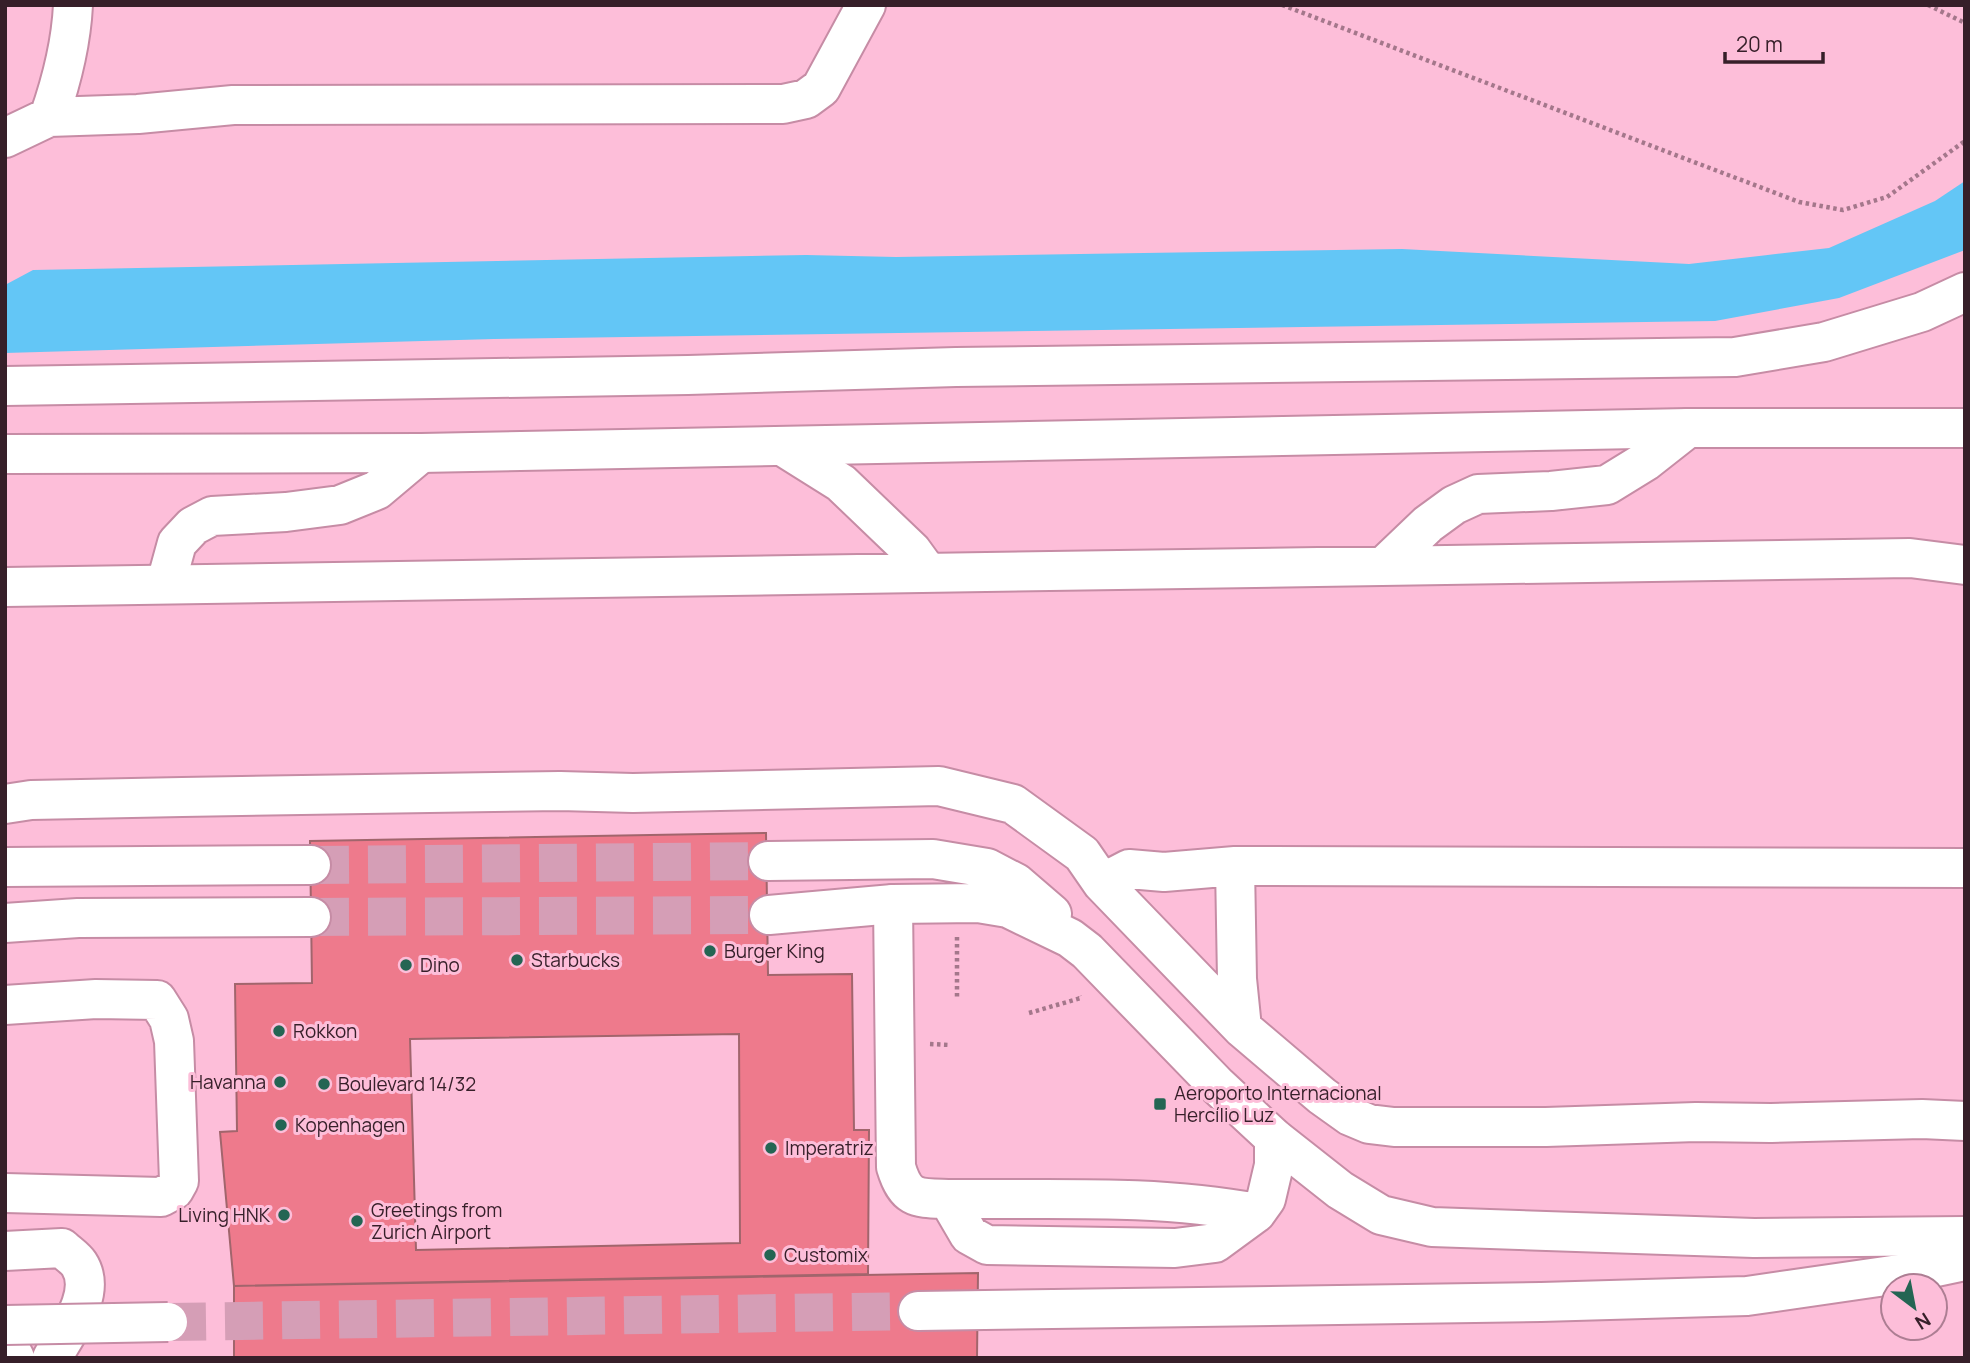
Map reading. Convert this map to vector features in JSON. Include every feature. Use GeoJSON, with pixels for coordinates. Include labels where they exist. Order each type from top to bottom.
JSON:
{"type":"FeatureCollection","features":[{"type":"Feature","properties":{"kind":"main road"},"geometry":{"type":"LineString","coordinates":[[49,117],[63,79],[71,36],[73,5]]}},
{"type":"Feature","properties":{"kind":"main road"},"geometry":{"type":"LineString","coordinates":[[5,138],[49,117],[138,114],[233,104],[783,104],[806,99],[821,88],[866,5]]}},
{"type":"Feature","properties":{"kind":"main road"},"geometry":{"type":"LineString","coordinates":[[5,386],[688,375],[956,367],[1735,357],[1824,342],[1922,312],[1965,292]]}},
{"type":"Feature","properties":{"kind":"main road"},"geometry":{"type":"LineString","coordinates":[[1384,566],[1428,524],[1454,505],[1478,494],[1607,485],[1646,461],[1688,428]]}},
{"type":"Feature","properties":{"kind":"main road"},"geometry":{"type":"LineString","coordinates":[[5,454],[421,453],[1688,428],[1965,428]]}},
{"type":"Feature","properties":{"kind":"main road"},"geometry":{"type":"LineString","coordinates":[[782,446],[841,482],[912,551],[928,573]]}},
{"type":"Feature","properties":{"kind":"main road"},"geometry":{"type":"LineString","coordinates":[[166,583],[177,543],[193,526],[212,516],[286,512],[340,505],[377,490],[421,453]]}},
{"type":"Feature","properties":{"kind":"main road"},"geometry":{"type":"LineString","coordinates":[[5,587],[1910,558],[1965,565]]}},
{"type":"Feature","properties":{"kind":"main road"},"geometry":{"type":"LineString","coordinates":[[5,804],[31,800],[182,797],[633,793],[939,786],[1013,804],[1082,853],[1102,883],[1242,1028],[1322,1097],[1369,1124],[1394,1127],[1546,1127],[1696,1122],[1922,1119],[1965,1121]]}},
{"type":"Feature","properties":{"kind":"main road"},"geometry":{"type":"LineString","coordinates":[[768,861],[933,859],[987,868],[1016,883],[1049,910],[1070,938]]}},
{"type":"Feature","properties":{"kind":"main road"},"geometry":{"type":"LineString","coordinates":[[5,867],[311,865]]}},
{"type":"Feature","properties":{"kind":"main road"},"geometry":{"type":"LineString","coordinates":[[1102,883],[1129,869],[1164,872],[1235,866],[1965,868]]}},
{"type":"Feature","properties":{"kind":"main road"},"geometry":{"type":"LineString","coordinates":[[1235,866],[1237,979],[1242,1028]]}},
{"type":"Feature","properties":{"kind":"main road"},"geometry":{"type":"LineString","coordinates":[[769,915],[893,904],[978,903],[1008,908],[1070,938],[1087,951],[1218,1086],[1274,1138],[1340,1190],[1381,1214],[1432,1227],[1754,1238],[1965,1236]]}},
{"type":"Feature","properties":{"kind":"main road"},"geometry":{"type":"LineString","coordinates":[[893,904],[896,1167],[901,1185],[909,1193],[925,1198],[948,1199],[1139,1201],[1211,1205],[1256,1213],[1266,1199],[1272,1181],[1275,1165],[1274,1138]]}},
{"type":"Feature","properties":{"kind":"main road"},"geometry":{"type":"LineString","coordinates":[[5,923],[78,918],[312,917]]}},
{"type":"Feature","properties":{"kind":"main road"},"geometry":{"type":"LineString","coordinates":[[5,1005],[96,999],[157,1000],[169,1019],[174,1041],[179,1181],[174,1190],[161,1197],[5,1193]]}},
{"type":"Feature","properties":{"kind":"main road"},"geometry":{"type":"LineString","coordinates":[[5,1251],[62,1248],[79,1264],[85,1283],[82,1303],[52,1358]]}},
{"type":"Feature","properties":{"kind":"main road"},"geometry":{"type":"LineString","coordinates":[[918,1311],[1373,1305],[1746,1296],[1913,1272],[1965,1261]]}},
{"type":"Feature","properties":{"kind":"main road"},"geometry":{"type":"LineString","coordinates":[[5,1325],[169,1322]]}},
{"type":"Feature","properties":{"kind":"main road"},"geometry":{"type":"LineString","coordinates":[[5,1339],[15,1358]]}},
{"type":"Feature","properties":{"kind":"path"},"geometry":{"type":"LineString","coordinates":[[1282,5],[1799,202],[1843,210],[1887,197],[1965,141]]}},
{"type":"Feature","properties":{"kind":"path"},"geometry":{"type":"LineString","coordinates":[[1928,5],[1965,23]]}},
{"type":"Feature","properties":{"kind":"path"},"geometry":{"type":"LineString","coordinates":[[956,903],[957,999]]}},
{"type":"Feature","properties":{"kind":"water"},"geometry":{"type":"Polygon","coordinates":[[[1965,181],[1965,250],[1839,298],[1715,321],[494,339],[5,353],[5,285],[33,270],[806,255],[896,257],[1402,249],[1689,264],[1829,248],[1935,201],[1965,181]]]}},
{"type":"Feature","properties":{"kind":"building","name":"Boulevard 14/32"},"geometry":{"type":"Polygon","coordinates":[[[766,833],[768,975],[852,974],[854,1130],[869,1130],[868,1274],[234,1286],[220,1132],[237,1131],[235,984],[312,983],[310,841],[766,833]],[[739,1034],[410,1039],[416,1250],[740,1243],[739,1034]]]}},
{"type":"Feature","properties":{"kind":"building"},"geometry":{"type":"Polygon","coordinates":[[[978,1273],[977,1358],[234,1358],[234,1286],[978,1273]]]}},
{"type":"Feature","properties":{"kind":"tunnel"},"geometry":{"type":"LineString","coordinates":[[311,865],[768,861]]}},
{"type":"Feature","properties":{"kind":"tunnel"},"geometry":{"type":"LineString","coordinates":[[311,917],[769,915]]}},
{"type":"Feature","properties":{"kind":"tunnel"},"geometry":{"type":"LineString","coordinates":[[168,1322],[918,1311]]}},
{"type":"Feature","properties":{"kind":"place","name":"Burger King"},"geometry":{"type":"Point","coordinates":[710,951]}},
{"type":"Feature","properties":{"kind":"place","name":"Starbucks"},"geometry":{"type":"Point","coordinates":[517,960]}},
{"type":"Feature","properties":{"kind":"place","name":"Dino"},"geometry":{"type":"Point","coordinates":[406,965]}},
{"type":"Feature","properties":{"kind":"place","name":"Rokkon"},"geometry":{"type":"Point","coordinates":[279,1031]}},
{"type":"Feature","properties":{"kind":"place","name":"Havanna"},"geometry":{"type":"Point","coordinates":[280,1082]}},
{"type":"Feature","properties":{"kind":"place","name":"Boulevard 14/32"},"geometry":{"type":"Point","coordinates":[324,1084]}},
{"type":"Feature","properties":{"kind":"place","name":"Aeroporto Internacional Hercílio Luz"},"geometry":{"type":"Point","coordinates":[1160,1104]}},
{"type":"Feature","properties":{"kind":"place","name":"Kopenhagen"},"geometry":{"type":"Point","coordinates":[281,1125]}},
{"type":"Feature","properties":{"kind":"place","name":"Imperatriz"},"geometry":{"type":"Point","coordinates":[771,1148]}},
{"type":"Feature","properties":{"kind":"place","name":"Living HNK"},"geometry":{"type":"Point","coordinates":[284,1215]}},
{"type":"Feature","properties":{"kind":"place","name":"Greetings from Zurich Airport"},"geometry":{"type":"Point","coordinates":[357,1221]}},
{"type":"Feature","properties":{"kind":"place","name":"Customix"},"geometry":{"type":"Point","coordinates":[770,1255]}}]}
